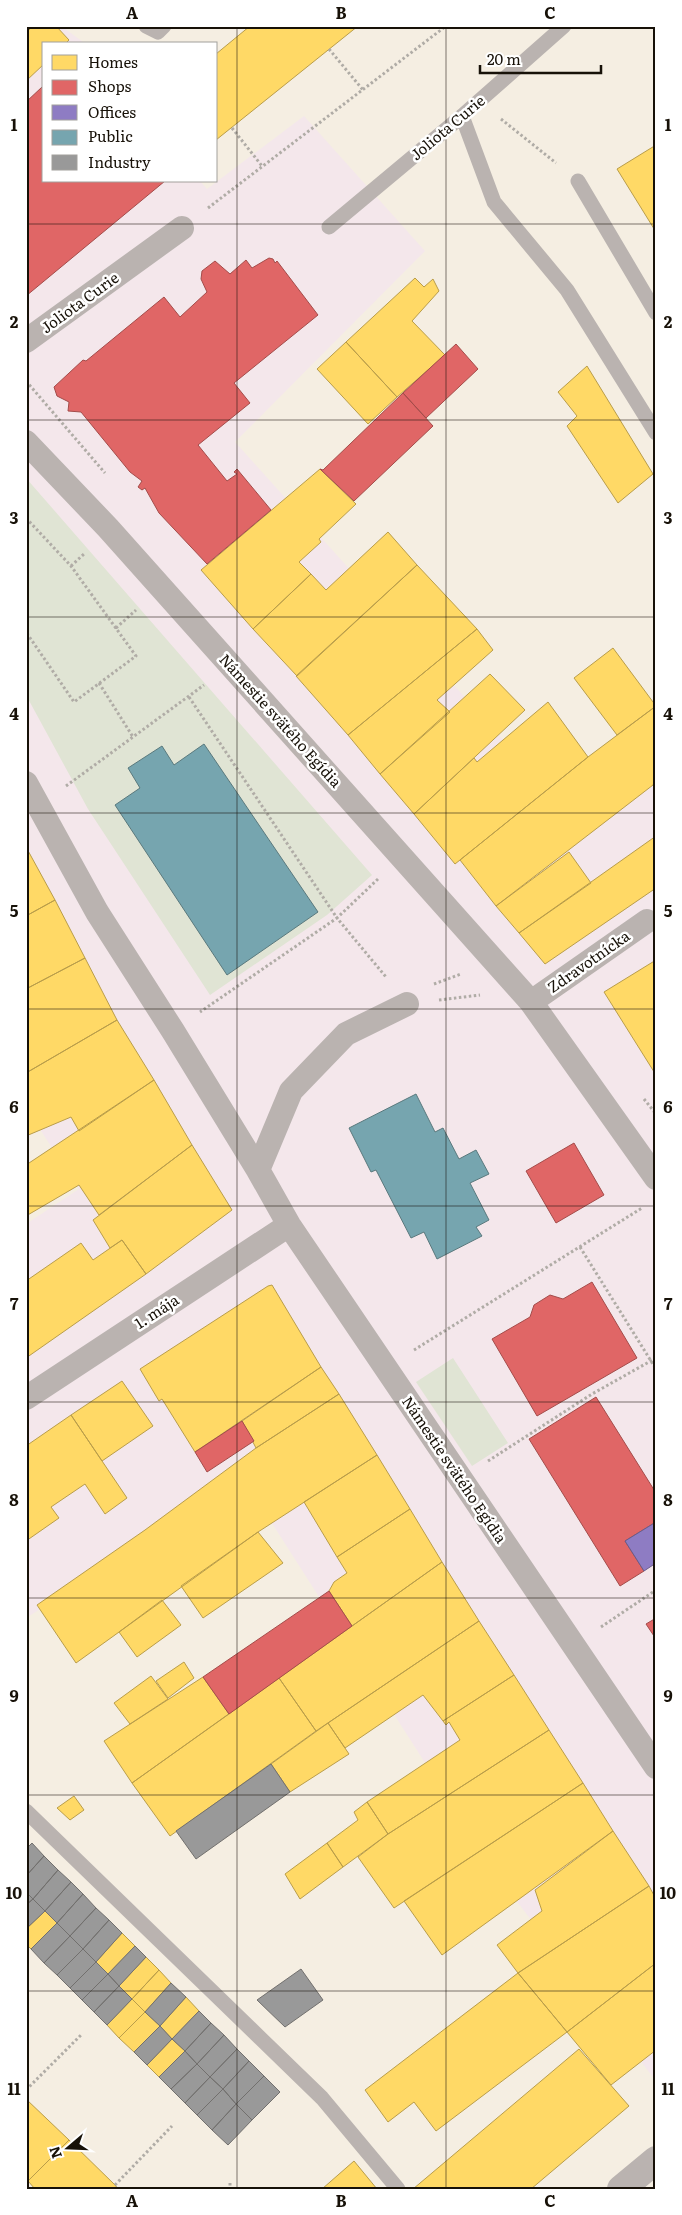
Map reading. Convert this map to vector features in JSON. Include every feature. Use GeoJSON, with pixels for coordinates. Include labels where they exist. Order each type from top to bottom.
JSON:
{"type":"FeatureCollection","features":[{"type":"Feature","properties":{"kind":"street","name":"Joliota Curie"},"geometry":{"type":"LineString","coordinates":[[26,341],[182,228]]}},
{"type":"Feature","properties":{"kind":"street","name":"Námestie svätého Egídia"},"geometry":{"type":"LineString","coordinates":[[26,442],[108,528],[532,1002],[656,1178]]}},
{"type":"Feature","properties":{"kind":"street","name":"Námestie svätého Egídia"},"geometry":{"type":"LineString","coordinates":[[26,783],[97,912],[258,1170],[289,1225],[656,1767]]}},
{"type":"Feature","properties":{"kind":"street","name":"Zdravotnícka"},"geometry":{"type":"LineString","coordinates":[[532,1002],[651,918]]}},
{"type":"Feature","properties":{"kind":"street"},"geometry":{"type":"LineString","coordinates":[[258,1170],[291,1091],[346,1034],[404,1000]]}},
{"type":"Feature","properties":{"kind":"street","name":"1. mája"},"geometry":{"type":"LineString","coordinates":[[26,1398],[289,1225]]}},
{"type":"Feature","properties":{"kind":"street"},"geometry":{"type":"LineString","coordinates":[[622,2189],[656,2160]]}},
{"type":"Feature","properties":{"kind":"lane","name":"Joliota Curie"},"geometry":{"type":"LineString","coordinates":[[330,227],[462,116],[564,26]]}},
{"type":"Feature","properties":{"kind":"lane"},"geometry":{"type":"LineString","coordinates":[[462,116],[494,202],[567,290],[656,433]]}},
{"type":"Feature","properties":{"kind":"lane"},"geometry":{"type":"LineString","coordinates":[[578,181],[656,313]]}},
{"type":"Feature","properties":{"kind":"lane"},"geometry":{"type":"LineString","coordinates":[[26,1811],[322,2098],[398,2189]]}},
{"type":"Feature","properties":{"kind":"path"},"geometry":{"type":"LineString","coordinates":[[182,228],[446,26]]}},
{"type":"Feature","properties":{"kind":"path"},"geometry":{"type":"LineString","coordinates":[[329,49],[363,90]]}},
{"type":"Feature","properties":{"kind":"path"},"geometry":{"type":"LineString","coordinates":[[502,119],[578,181]]}},
{"type":"Feature","properties":{"kind":"path"},"geometry":{"type":"LineString","coordinates":[[232,128],[262,167]]}},
{"type":"Feature","properties":{"kind":"path"},"geometry":{"type":"LineString","coordinates":[[26,518],[71,566],[136,656],[74,702],[26,632]]}},
{"type":"Feature","properties":{"kind":"path"},"geometry":{"type":"LineString","coordinates":[[78,777],[231,666]]}},
{"type":"Feature","properties":{"kind":"path"},"geometry":{"type":"LineString","coordinates":[[99,683],[133,737]]}},
{"type":"Feature","properties":{"kind":"path"},"geometry":{"type":"LineString","coordinates":[[189,697],[337,918],[404,1000]]}},
{"type":"Feature","properties":{"kind":"path"},"geometry":{"type":"LineString","coordinates":[[210,1004],[337,918],[402,858]]}},
{"type":"Feature","properties":{"kind":"path"},"geometry":{"type":"LineString","coordinates":[[404,1000],[476,969],[504,972]]}},
{"type":"Feature","properties":{"kind":"path"},"geometry":{"type":"LineString","coordinates":[[404,1000],[498,993],[532,1002]]}},
{"type":"Feature","properties":{"kind":"path"},"geometry":{"type":"LineString","coordinates":[[440,1334],[643,1208]]}},
{"type":"Feature","properties":{"kind":"path"},"geometry":{"type":"LineString","coordinates":[[580,1247],[656,1369]]}},
{"type":"Feature","properties":{"kind":"path"},"geometry":{"type":"LineString","coordinates":[[461,1480],[542,1425],[656,1358]]}},
{"type":"Feature","properties":{"kind":"path"},"geometry":{"type":"LineString","coordinates":[[601,1626],[656,1590]]}},
{"type":"Feature","properties":{"kind":"path"},"geometry":{"type":"LineString","coordinates":[[26,2090],[81,2035]]}},
{"type":"Feature","properties":{"kind":"path"},"geometry":{"type":"LineString","coordinates":[[115,2185],[172,2126]]}},
{"type":"Feature","properties":{"kind":"path"},"geometry":{"type":"LineString","coordinates":[[230,2184],[230,2189]]}},
{"type":"Feature","properties":{"kind":"shaded area"},"geometry":{"type":"Polygon","coordinates":[[[26,26],[61,26],[83,42],[42,42],[42,182],[201,182],[207,189],[304,116],[425,251],[235,442],[579,824],[656,771],[656,2081],[498,1877],[245,1481],[26,1618],[26,1224],[79,1189],[26,1108],[26,26]]]}},
{"type":"Feature","properties":{"kind":"green space"},"geometry":{"type":"Polygon","coordinates":[[[26,478],[372,875],[327,915],[210,995],[88,809],[26,695],[26,478]]]}},
{"type":"Feature","properties":{"kind":"green space"},"geometry":{"type":"Polygon","coordinates":[[[453,1358],[508,1443],[472,1466],[416,1382],[453,1358]]]}},
{"type":"Feature","properties":{"kind":"building: Homes"},"geometry":{"type":"Polygon","coordinates":[[[33,26],[56,26],[69,40],[67,42],[42,42],[42,66],[26,81],[26,33],[33,26]]]}},
{"type":"Feature","properties":{"kind":"building: Homes"},"geometry":{"type":"Polygon","coordinates":[[[250,26],[358,26],[218,138],[218,52],[250,26]]]}},
{"type":"Feature","properties":{"kind":"building: Homes"},"geometry":{"type":"Polygon","coordinates":[[[656,145],[656,232],[617,169],[656,145]]]}},
{"type":"Feature","properties":{"kind":"building: Homes"},"geometry":{"type":"Polygon","coordinates":[[[415,278],[424,287],[433,279],[439,291],[412,321],[445,355],[397,397],[346,342],[415,278]]]}},
{"type":"Feature","properties":{"kind":"building: Homes"},"geometry":{"type":"Polygon","coordinates":[[[346,342],[397,397],[368,424],[317,369],[346,342]]]}},
{"type":"Feature","properties":{"kind":"building: Homes"},"geometry":{"type":"Polygon","coordinates":[[[587,366],[653,474],[618,503],[567,426],[577,416],[558,392],[587,366]]]}},
{"type":"Feature","properties":{"kind":"building: Homes"},"geometry":{"type":"Polygon","coordinates":[[[320,469],[356,504],[319,539],[321,542],[299,562],[311,574],[253,629],[201,570],[320,469]]]}},
{"type":"Feature","properties":{"kind":"building: Homes"},"geometry":{"type":"Polygon","coordinates":[[[388,532],[417,565],[297,676],[253,629],[311,574],[326,590],[388,532]]]}},
{"type":"Feature","properties":{"kind":"building: Homes"},"geometry":{"type":"Polygon","coordinates":[[[417,565],[477,629],[348,735],[296,676],[417,565]]]}},
{"type":"Feature","properties":{"kind":"building: Homes"},"geometry":{"type":"Polygon","coordinates":[[[477,629],[493,650],[437,700],[450,712],[380,774],[348,735],[477,629]]]}},
{"type":"Feature","properties":{"kind":"building: Homes"},"geometry":{"type":"Polygon","coordinates":[[[613,648],[656,706],[617,735],[574,678],[613,648]]]}},
{"type":"Feature","properties":{"kind":"building: Homes"},"geometry":{"type":"Polygon","coordinates":[[[490,674],[525,710],[414,814],[380,774],[490,674]]]}},
{"type":"Feature","properties":{"kind":"building: Homes"},"geometry":{"type":"Polygon","coordinates":[[[548,702],[588,757],[455,864],[414,814],[474,758],[477,762],[548,702]]]}},
{"type":"Feature","properties":{"kind":"building: Homes"},"geometry":{"type":"Polygon","coordinates":[[[656,706],[656,780],[653,785],[496,906],[460,860],[588,757],[656,706]]]}},
{"type":"Feature","properties":{"kind":"building: Homes"},"geometry":{"type":"Polygon","coordinates":[[[656,836],[656,888],[545,964],[519,933],[656,836]]]}},
{"type":"Feature","properties":{"kind":"building: Homes"},"geometry":{"type":"Polygon","coordinates":[[[26,847],[55,900],[26,916],[26,847]]]}},
{"type":"Feature","properties":{"kind":"building: Homes"},"geometry":{"type":"Polygon","coordinates":[[[569,852],[591,883],[519,933],[496,906],[569,852]]]}},
{"type":"Feature","properties":{"kind":"building: Homes"},"geometry":{"type":"Polygon","coordinates":[[[55,900],[85,958],[26,989],[26,916],[55,900]]]}},
{"type":"Feature","properties":{"kind":"building: Homes"},"geometry":{"type":"Polygon","coordinates":[[[85,958],[117,1020],[26,1073],[26,989],[85,958]]]}},
{"type":"Feature","properties":{"kind":"building: Homes"},"geometry":{"type":"Polygon","coordinates":[[[656,960],[656,1075],[604,992],[656,960]]]}},
{"type":"Feature","properties":{"kind":"building: Homes"},"geometry":{"type":"Polygon","coordinates":[[[117,1020],[154,1080],[79,1131],[71,1117],[26,1136],[26,1073],[117,1020]]]}},
{"type":"Feature","properties":{"kind":"building: Homes"},"geometry":{"type":"Polygon","coordinates":[[[154,1080],[192,1145],[99,1215],[79,1185],[26,1216],[26,1165],[154,1080]]]}},
{"type":"Feature","properties":{"kind":"building: Homes"},"geometry":{"type":"Polygon","coordinates":[[[192,1145],[232,1210],[146,1274],[122,1240],[110,1248],[93,1220],[192,1145]]]}},
{"type":"Feature","properties":{"kind":"building: Homes"},"geometry":{"type":"Polygon","coordinates":[[[122,1240],[146,1274],[26,1358],[26,1281],[81,1243],[93,1260],[122,1240]]]}},
{"type":"Feature","properties":{"kind":"building: Homes"},"geometry":{"type":"Polygon","coordinates":[[[272,1285],[321,1367],[195,1452],[162,1399],[159,1401],[140,1369],[272,1285]]]}},
{"type":"Feature","properties":{"kind":"building: Homes"},"geometry":{"type":"Polygon","coordinates":[[[321,1367],[339,1394],[256,1448],[242,1421],[321,1367]]]}},
{"type":"Feature","properties":{"kind":"building: Homes"},"geometry":{"type":"Polygon","coordinates":[[[122,1381],[153,1426],[102,1461],[71,1415],[122,1381]]]}},
{"type":"Feature","properties":{"kind":"building: Homes"},"geometry":{"type":"Polygon","coordinates":[[[339,1394],[377,1455],[258,1532],[76,1663],[37,1605],[145,1530],[256,1448],[339,1394]]]}},
{"type":"Feature","properties":{"kind":"building: Homes"},"geometry":{"type":"Polygon","coordinates":[[[71,1415],[127,1498],[105,1514],[85,1484],[51,1507],[59,1518],[26,1541],[26,1446],[71,1415]]]}},
{"type":"Feature","properties":{"kind":"building: Homes"},"geometry":{"type":"Polygon","coordinates":[[[377,1455],[410,1509],[337,1557],[304,1502],[377,1455]]]}},
{"type":"Feature","properties":{"kind":"building: Homes"},"geometry":{"type":"Polygon","coordinates":[[[410,1509],[442,1562],[352,1626],[329,1591],[334,1582],[347,1573],[337,1557],[410,1509]]]}},
{"type":"Feature","properties":{"kind":"building: Homes"},"geometry":{"type":"Polygon","coordinates":[[[258,1532],[283,1563],[203,1618],[181,1586],[258,1532]]]}},
{"type":"Feature","properties":{"kind":"building: Homes"},"geometry":{"type":"Polygon","coordinates":[[[442,1562],[479,1621],[316,1731],[279,1678],[442,1562]]]}},
{"type":"Feature","properties":{"kind":"building: Homes"},"geometry":{"type":"Polygon","coordinates":[[[162,1600],[181,1625],[137,1657],[119,1632],[162,1600]]]}},
{"type":"Feature","properties":{"kind":"building: Homes"},"geometry":{"type":"Polygon","coordinates":[[[479,1621],[514,1675],[443,1721],[423,1695],[345,1748],[328,1723],[479,1621]]]}},
{"type":"Feature","properties":{"kind":"building: Homes"},"geometry":{"type":"Polygon","coordinates":[[[184,1662],[194,1678],[168,1698],[156,1681],[184,1662]]]}},
{"type":"Feature","properties":{"kind":"building: Homes"},"geometry":{"type":"Polygon","coordinates":[[[514,1675],[549,1730],[388,1834],[367,1802],[460,1740],[449,1722],[446,1725],[443,1721],[514,1675]]]}},
{"type":"Feature","properties":{"kind":"building: Homes"},"geometry":{"type":"Polygon","coordinates":[[[151,1676],[168,1699],[130,1724],[114,1703],[151,1676]]]}},
{"type":"Feature","properties":{"kind":"building: Homes"},"geometry":{"type":"Polygon","coordinates":[[[203,1677],[229,1714],[132,1783],[104,1741],[203,1677]]]}},
{"type":"Feature","properties":{"kind":"building: Homes"},"geometry":{"type":"Polygon","coordinates":[[[279,1678],[316,1731],[170,1836],[132,1783],[279,1678]]]}},
{"type":"Feature","properties":{"kind":"building: Homes"},"geometry":{"type":"Polygon","coordinates":[[[328,1723],[349,1754],[290,1792],[271,1764],[328,1723]]]}},
{"type":"Feature","properties":{"kind":"building: Homes"},"geometry":{"type":"Polygon","coordinates":[[[549,1730],[583,1783],[394,1908],[358,1857],[388,1834],[549,1730]]]}},
{"type":"Feature","properties":{"kind":"building: Homes"},"geometry":{"type":"Polygon","coordinates":[[[583,1783],[613,1831],[442,1955],[404,1901],[583,1783]]]}},
{"type":"Feature","properties":{"kind":"building: Homes"},"geometry":{"type":"Polygon","coordinates":[[[74,1796],[84,1810],[70,1820],[57,1808],[74,1796]]]}},
{"type":"Feature","properties":{"kind":"building: Homes"},"geometry":{"type":"Polygon","coordinates":[[[367,1802],[388,1834],[343,1867],[327,1843],[358,1820],[354,1812],[367,1802]]]}},
{"type":"Feature","properties":{"kind":"building: Homes"},"geometry":{"type":"Polygon","coordinates":[[[613,1831],[649,1886],[518,1973],[497,1945],[542,1911],[535,1890],[613,1831]]]}},
{"type":"Feature","properties":{"kind":"building: Homes"},"geometry":{"type":"Polygon","coordinates":[[[327,1843],[343,1867],[300,1899],[285,1874],[327,1843]]]}},
{"type":"Feature","properties":{"kind":"building: Homes"},"geometry":{"type":"Polygon","coordinates":[[[649,1886],[656,1899],[656,1963],[567,2032],[518,1973],[649,1886]]]}},
{"type":"Feature","properties":{"kind":"building: Homes"},"geometry":{"type":"Polygon","coordinates":[[[45,1911],[57,1923],[31,1949],[26,1944],[26,1929],[45,1911]]]}},
{"type":"Feature","properties":{"kind":"building: Homes"},"geometry":{"type":"Polygon","coordinates":[[[122,1933],[135,1946],[108,1974],[96,1962],[122,1933]]]}},
{"type":"Feature","properties":{"kind":"building: Homes"},"geometry":{"type":"Polygon","coordinates":[[[146,1957],[159,1970],[132,1999],[119,1986],[146,1957]]]}},
{"type":"Feature","properties":{"kind":"building: Homes"},"geometry":{"type":"Polygon","coordinates":[[[656,1963],[656,2050],[611,2085],[567,2032],[656,1963]]]}},
{"type":"Feature","properties":{"kind":"building: Homes"},"geometry":{"type":"Polygon","coordinates":[[[159,1970],[171,1983],[145,2012],[132,1999],[159,1970]]]}},
{"type":"Feature","properties":{"kind":"building: Homes"},"geometry":{"type":"Polygon","coordinates":[[[518,1973],[567,2032],[436,2131],[414,2102],[388,2122],[365,2090],[518,1973]]]}},
{"type":"Feature","properties":{"kind":"building: Homes"},"geometry":{"type":"Polygon","coordinates":[[[186,1997],[199,2011],[172,2039],[160,2026],[186,1997]]]}},
{"type":"Feature","properties":{"kind":"building: Homes"},"geometry":{"type":"Polygon","coordinates":[[[132,1999],[145,2012],[119,2038],[107,2025],[132,1999]]]}},
{"type":"Feature","properties":{"kind":"building: Homes"},"geometry":{"type":"Polygon","coordinates":[[[145,2012],[160,2026],[134,2052],[119,2038],[145,2012]]]}},
{"type":"Feature","properties":{"kind":"building: Homes"},"geometry":{"type":"Polygon","coordinates":[[[172,2039],[185,2051],[159,2077],[147,2065],[172,2039]]]}},
{"type":"Feature","properties":{"kind":"building: Homes"},"geometry":{"type":"Polygon","coordinates":[[[579,2049],[629,2106],[531,2189],[413,2189],[579,2049]]]}},
{"type":"Feature","properties":{"kind":"building: Homes"},"geometry":{"type":"Polygon","coordinates":[[[26,2099],[69,2140],[28,2181],[26,2179],[26,2099]]]}},
{"type":"Feature","properties":{"kind":"building: Homes"},"geometry":{"type":"Polygon","coordinates":[[[69,2140],[118,2189],[35,2189],[28,2181],[69,2140]]]}},
{"type":"Feature","properties":{"kind":"building: Homes"},"geometry":{"type":"Polygon","coordinates":[[[354,2161],[377,2189],[322,2189],[354,2161]]]}},
{"type":"Feature","properties":{"kind":"building: Shops"},"geometry":{"type":"Polygon","coordinates":[[[42,87],[42,182],[164,182],[26,296],[26,102],[42,87]]]}},
{"type":"Feature","properties":{"kind":"building: Shops"},"geometry":{"type":"Polygon","coordinates":[[[269,258],[273,259],[275,263],[277,261],[318,315],[234,383],[250,403],[198,445],[227,481],[237,474],[234,472],[237,469],[271,510],[207,564],[159,513],[145,488],[142,490],[138,487],[142,481],[130,472],[81,412],[68,411],[69,402],[57,396],[54,387],[83,360],[86,361],[164,297],[180,317],[207,292],[201,279],[202,271],[215,261],[230,274],[246,260],[252,268],[269,258]]]}},
{"type":"Feature","properties":{"kind":"building: Shops"},"geometry":{"type":"Polygon","coordinates":[[[456,344],[478,369],[426,418],[403,393],[456,344]]]}},
{"type":"Feature","properties":{"kind":"building: Shops"},"geometry":{"type":"Polygon","coordinates":[[[403,393],[433,426],[354,501],[320,469],[323,470],[403,393]]]}},
{"type":"Feature","properties":{"kind":"building: Shops"},"geometry":{"type":"Polygon","coordinates":[[[574,1143],[604,1195],[556,1223],[526,1171],[574,1143]]]}},
{"type":"Feature","properties":{"kind":"building: Shops"},"geometry":{"type":"Polygon","coordinates":[[[592,1282],[637,1358],[537,1416],[492,1339],[530,1317],[534,1305],[550,1295],[563,1299],[592,1282]]]}},
{"type":"Feature","properties":{"kind":"building: Shops"},"geometry":{"type":"Polygon","coordinates":[[[596,1397],[656,1493],[656,1522],[625,1541],[644,1571],[620,1586],[529,1439],[596,1397]]]}},
{"type":"Feature","properties":{"kind":"building: Shops"},"geometry":{"type":"Polygon","coordinates":[[[242,1421],[254,1441],[207,1472],[195,1452],[242,1421]]]}},
{"type":"Feature","properties":{"kind":"building: Shops"},"geometry":{"type":"Polygon","coordinates":[[[329,1591],[352,1626],[229,1714],[203,1677],[329,1591]]]}},
{"type":"Feature","properties":{"kind":"building: Shops"},"geometry":{"type":"Polygon","coordinates":[[[656,1618],[656,1639],[646,1624],[656,1618]]]}},
{"type":"Feature","properties":{"kind":"building: Offices"},"geometry":{"type":"Polygon","coordinates":[[[656,1522],[656,1563],[644,1571],[625,1541],[656,1522]]]}},
{"type":"Feature","properties":{"kind":"building: Public"},"geometry":{"type":"Polygon","coordinates":[[[204,744],[318,912],[227,975],[115,805],[140,788],[128,768],[162,746],[174,765],[204,744]]]}},
{"type":"Feature","properties":{"kind":"building: Public"},"geometry":{"type":"Polygon","coordinates":[[[416,1094],[435,1132],[443,1128],[459,1159],[476,1150],[489,1174],[470,1183],[489,1220],[476,1227],[482,1236],[437,1259],[424,1232],[411,1238],[376,1170],[371,1172],[349,1128],[416,1094]]]}},
{"type":"Feature","properties":{"kind":"building: Industry"},"geometry":{"type":"Polygon","coordinates":[[[271,1764],[290,1792],[196,1859],[176,1831],[271,1764]]]}},
{"type":"Feature","properties":{"kind":"building: Industry"},"geometry":{"type":"Polygon","coordinates":[[[32,1843],[44,1856],[26,1876],[26,1849],[32,1843]]]}},
{"type":"Feature","properties":{"kind":"building: Industry"},"geometry":{"type":"Polygon","coordinates":[[[44,1856],[58,1870],[33,1899],[26,1892],[26,1876],[44,1856]]]}},
{"type":"Feature","properties":{"kind":"building: Industry"},"geometry":{"type":"Polygon","coordinates":[[[58,1870],[71,1882],[45,1911],[33,1899],[58,1870]]]}},
{"type":"Feature","properties":{"kind":"building: Industry"},"geometry":{"type":"Polygon","coordinates":[[[71,1882],[83,1894],[57,1923],[45,1911],[71,1882]]]}},
{"type":"Feature","properties":{"kind":"building: Industry"},"geometry":{"type":"Polygon","coordinates":[[[26,1892],[33,1899],[26,1905],[26,1892]]]}},
{"type":"Feature","properties":{"kind":"building: Industry"},"geometry":{"type":"Polygon","coordinates":[[[83,1894],[96,1908],[70,1936],[57,1923],[83,1894]]]}},
{"type":"Feature","properties":{"kind":"building: Industry"},"geometry":{"type":"Polygon","coordinates":[[[33,1899],[45,1911],[26,1929],[26,1905],[33,1899]]]}},
{"type":"Feature","properties":{"kind":"building: Industry"},"geometry":{"type":"Polygon","coordinates":[[[96,1908],[109,1920],[83,1949],[70,1936],[96,1908]]]}},
{"type":"Feature","properties":{"kind":"building: Industry"},"geometry":{"type":"Polygon","coordinates":[[[109,1920],[122,1933],[96,1962],[83,1949],[109,1920]]]}},
{"type":"Feature","properties":{"kind":"building: Industry"},"geometry":{"type":"Polygon","coordinates":[[[57,1923],[70,1936],[44,1963],[31,1949],[57,1923]]]}},
{"type":"Feature","properties":{"kind":"building: Industry"},"geometry":{"type":"Polygon","coordinates":[[[70,1936],[83,1949],[57,1975],[44,1963],[70,1936]]]}},
{"type":"Feature","properties":{"kind":"building: Industry"},"geometry":{"type":"Polygon","coordinates":[[[135,1946],[146,1957],[119,1986],[108,1974],[135,1946]]]}},
{"type":"Feature","properties":{"kind":"building: Industry"},"geometry":{"type":"Polygon","coordinates":[[[83,1949],[96,1962],[70,1988],[57,1975],[83,1949]]]}},
{"type":"Feature","properties":{"kind":"building: Industry"},"geometry":{"type":"Polygon","coordinates":[[[96,1962],[108,1974],[82,2000],[70,1988],[96,1962]]]}},
{"type":"Feature","properties":{"kind":"building: Industry"},"geometry":{"type":"Polygon","coordinates":[[[301,1969],[323,2000],[285,2027],[257,2000],[301,1969]]]}},
{"type":"Feature","properties":{"kind":"building: Industry"},"geometry":{"type":"Polygon","coordinates":[[[108,1974],[119,1986],[94,2012],[82,2000],[108,1974]]]}},
{"type":"Feature","properties":{"kind":"building: Industry"},"geometry":{"type":"Polygon","coordinates":[[[171,1983],[186,1997],[160,2026],[145,2012],[171,1983]]]}},
{"type":"Feature","properties":{"kind":"building: Industry"},"geometry":{"type":"Polygon","coordinates":[[[119,1986],[132,1999],[107,2025],[94,2012],[119,1986]]]}},
{"type":"Feature","properties":{"kind":"building: Industry"},"geometry":{"type":"Polygon","coordinates":[[[199,2011],[211,2023],[185,2051],[172,2039],[199,2011]]]}},
{"type":"Feature","properties":{"kind":"building: Industry"},"geometry":{"type":"Polygon","coordinates":[[[211,2023],[224,2035],[197,2064],[185,2051],[211,2023]]]}},
{"type":"Feature","properties":{"kind":"building: Industry"},"geometry":{"type":"Polygon","coordinates":[[[160,2026],[172,2039],[147,2065],[134,2052],[160,2026]]]}},
{"type":"Feature","properties":{"kind":"building: Industry"},"geometry":{"type":"Polygon","coordinates":[[[224,2035],[237,2049],[210,2077],[197,2064],[224,2035]]]}},
{"type":"Feature","properties":{"kind":"building: Industry"},"geometry":{"type":"Polygon","coordinates":[[[237,2049],[249,2061],[223,2089],[210,2077],[237,2049]]]}},
{"type":"Feature","properties":{"kind":"building: Industry"},"geometry":{"type":"Polygon","coordinates":[[[185,2051],[197,2064],[171,2089],[159,2077],[185,2051]]]}},
{"type":"Feature","properties":{"kind":"building: Industry"},"geometry":{"type":"Polygon","coordinates":[[[249,2061],[264,2076],[236,2104],[223,2089],[249,2061]]]}},
{"type":"Feature","properties":{"kind":"building: Industry"},"geometry":{"type":"Polygon","coordinates":[[[197,2064],[210,2077],[185,2103],[171,2089],[197,2064]]]}},
{"type":"Feature","properties":{"kind":"building: Industry"},"geometry":{"type":"Polygon","coordinates":[[[264,2076],[280,2092],[252,2120],[236,2104],[264,2076]]]}},
{"type":"Feature","properties":{"kind":"building: Industry"},"geometry":{"type":"Polygon","coordinates":[[[210,2077],[223,2089],[197,2115],[185,2103],[210,2077]]]}},
{"type":"Feature","properties":{"kind":"building: Industry"},"geometry":{"type":"Polygon","coordinates":[[[223,2089],[236,2104],[212,2130],[197,2115],[223,2089]]]}},
{"type":"Feature","properties":{"kind":"building: Industry"},"geometry":{"type":"Polygon","coordinates":[[[236,2104],[252,2120],[228,2145],[212,2130],[236,2104]]]}}]}
